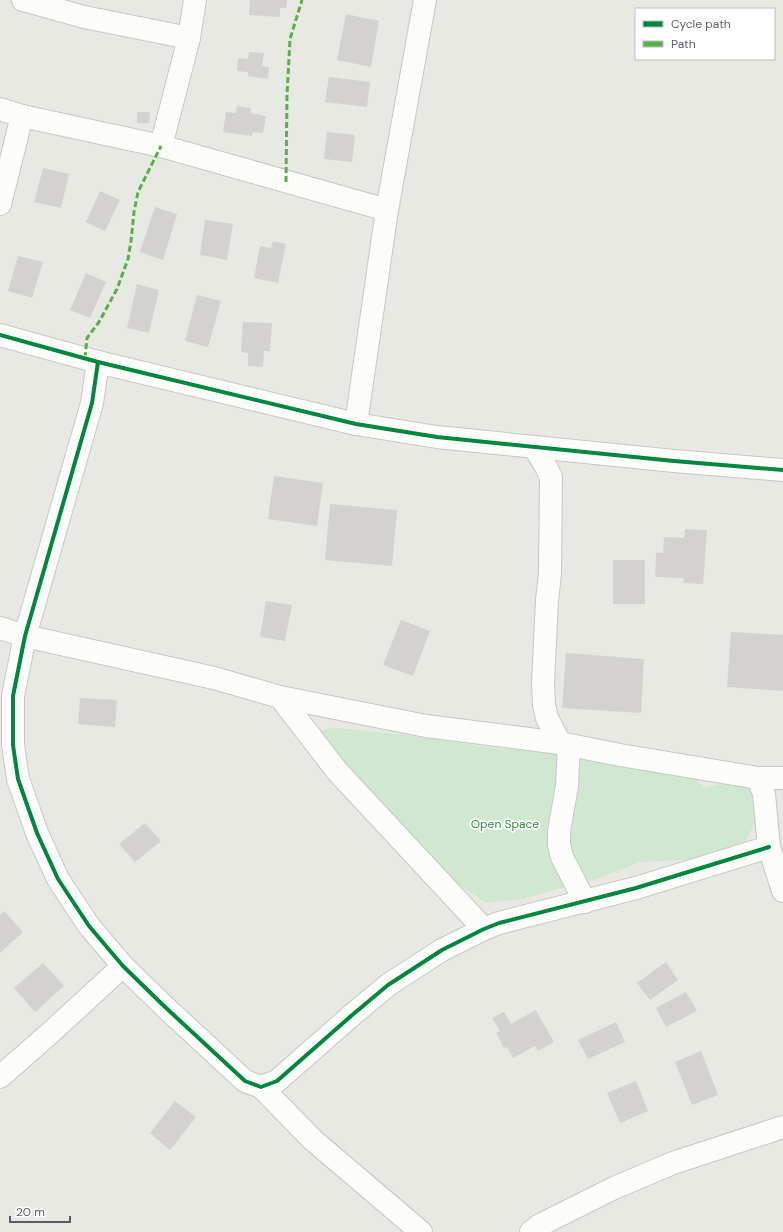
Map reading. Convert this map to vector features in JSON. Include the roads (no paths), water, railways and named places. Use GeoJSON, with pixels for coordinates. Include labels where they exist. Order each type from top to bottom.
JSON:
{"type":"FeatureCollection","features":[{"type":"Feature","properties":{"kind":"street"},"geometry":{"type":"LineString","coordinates":[[23,0],[84,17],[189,38]]}},
{"type":"Feature","properties":{"kind":"street"},"geometry":{"type":"LineString","coordinates":[[161,146],[189,38],[195,0]]}},
{"type":"Feature","properties":{"kind":"street"},"geometry":{"type":"LineString","coordinates":[[356,424],[387,210],[425,0]]}},
{"type":"Feature","properties":{"kind":"street"},"geometry":{"type":"LineString","coordinates":[[0,109],[22,116],[161,146],[387,210]]}},
{"type":"Feature","properties":{"kind":"street"},"geometry":{"type":"LineString","coordinates":[[0,204],[22,116]]}},
{"type":"Feature","properties":{"kind":"street"},"geometry":{"type":"LineString","coordinates":[[0,335],[98,362],[356,424],[437,437],[783,470]]}},
{"type":"Feature","properties":{"kind":"street"},"geometry":{"type":"LineString","coordinates":[[98,362],[92,403],[25,636],[13,696],[13,745],[18,779],[37,833],[58,879],[89,926],[123,966],[245,1081],[261,1087],[312,1140],[421,1232]]}},
{"type":"Feature","properties":{"kind":"street"},"geometry":{"type":"LineString","coordinates":[[534,447],[551,477],[550,573],[546,614],[543,683],[544,705],[547,718],[564,744],[567,786],[559,831],[559,845],[562,858],[585,902]]}},
{"type":"Feature","properties":{"kind":"street"},"geometry":{"type":"LineString","coordinates":[[0,628],[25,636],[214,678],[280,696],[426,726],[564,744],[758,778],[783,778]]}},
{"type":"Feature","properties":{"kind":"street"},"geometry":{"type":"LineString","coordinates":[[280,696],[337,771],[484,929]]}},
{"type":"Feature","properties":{"kind":"street"},"geometry":{"type":"LineString","coordinates":[[758,778],[764,794],[769,847],[783,891]]}},
{"type":"Feature","properties":{"kind":"street"},"geometry":{"type":"LineString","coordinates":[[261,1087],[277,1081],[388,985],[442,950],[484,929],[499,923],[636,888],[769,847]]}},
{"type":"Feature","properties":{"kind":"street"},"geometry":{"type":"LineString","coordinates":[[0,1077],[123,966]]}},
{"type":"Feature","properties":{"kind":"street"},"geometry":{"type":"LineString","coordinates":[[531,1232],[540,1225],[614,1188],[673,1163],[783,1127]]}},
{"type":"Feature","properties":{"kind":"park label","name":"Open Space"},"geometry":{"type":"Point","coordinates":[505,824]}}]}
